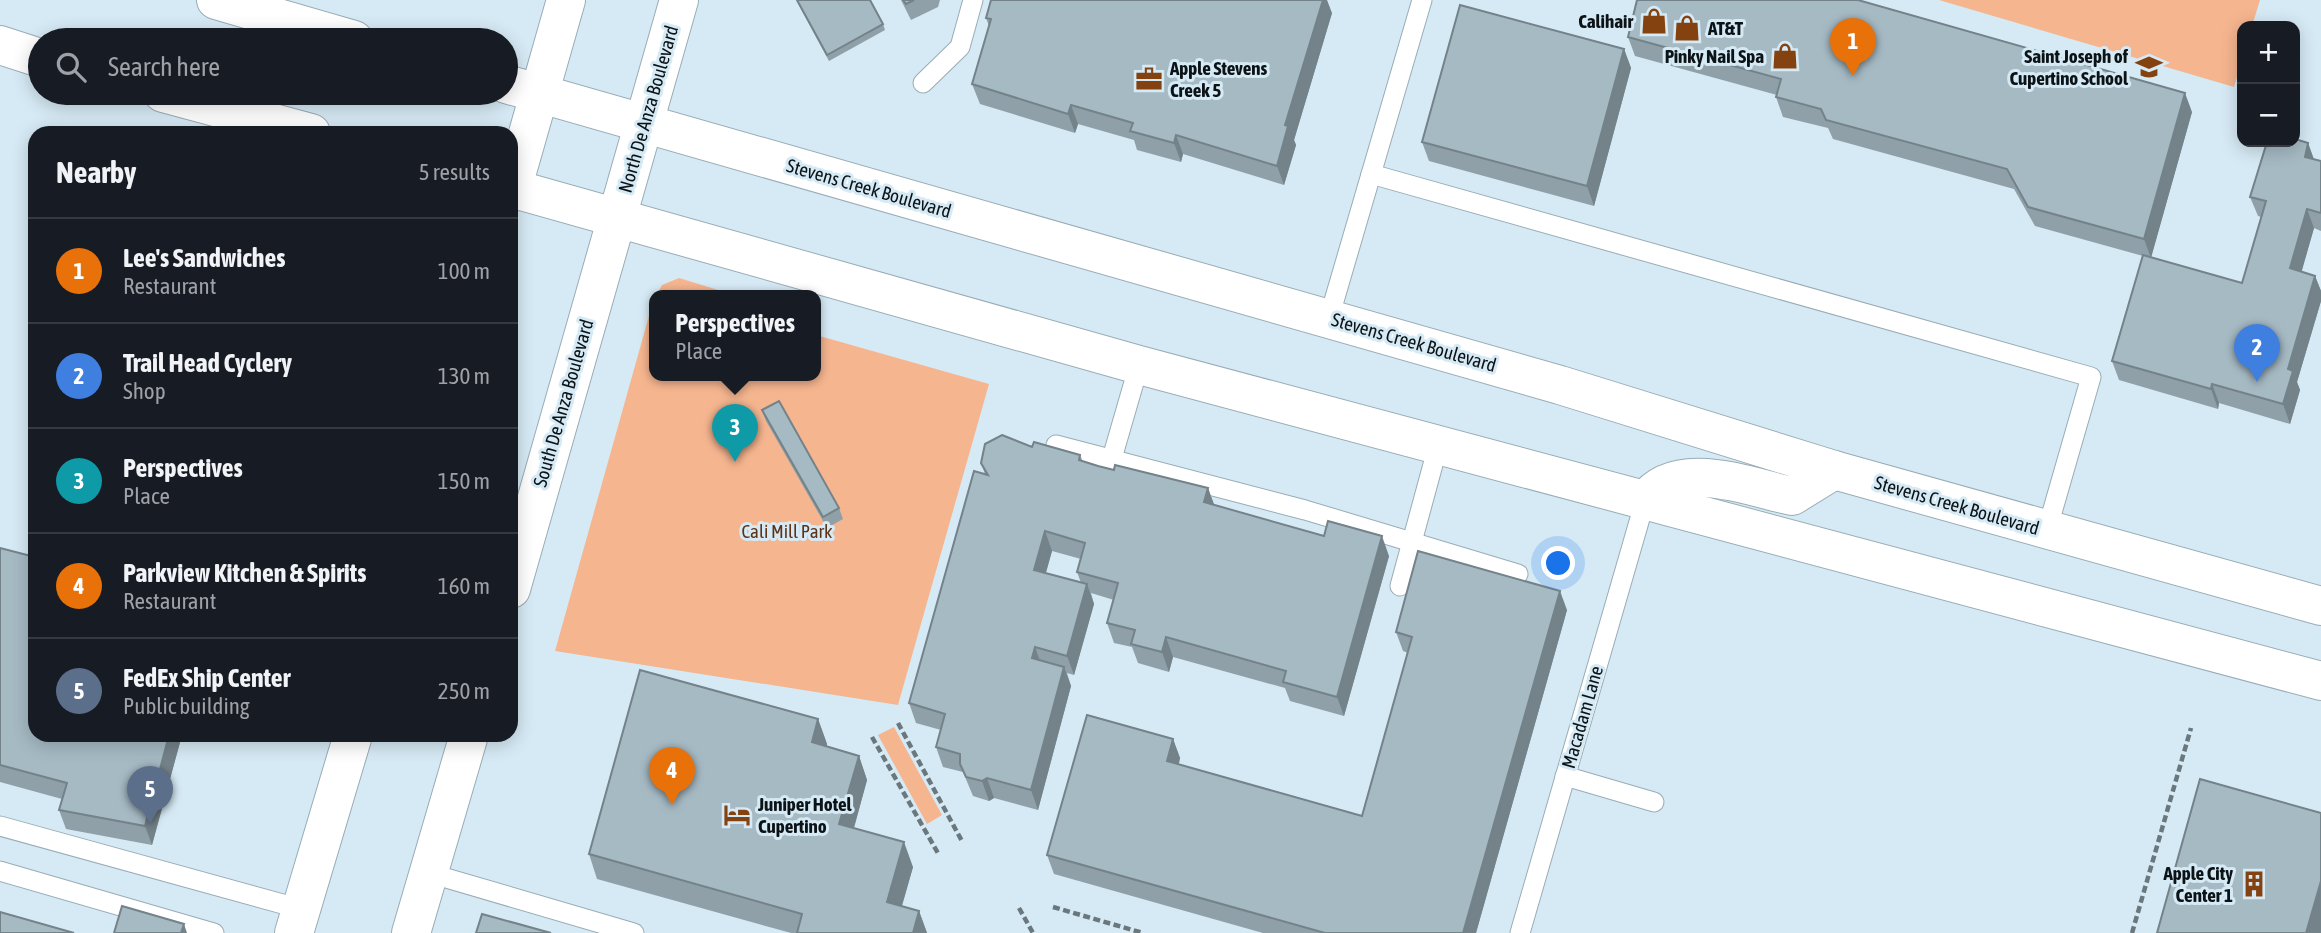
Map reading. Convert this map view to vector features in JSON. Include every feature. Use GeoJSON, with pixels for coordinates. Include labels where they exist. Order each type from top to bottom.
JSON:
{"type":"FeatureCollection","features":[{"type":"Feature","properties":{"kind":"main road"},"geometry":{"type":"LineString","coordinates":[[216,0],[313,28]]}},
{"type":"Feature","properties":{"kind":"main road"},"geometry":{"type":"LineString","coordinates":[[518,131],[523,89],[566,0]]}},
{"type":"Feature","properties":{"kind":"main road","name":"North De Anza Boulevard"},"geometry":{"type":"LineString","coordinates":[[616,218],[680,0]]}},
{"type":"Feature","properties":{"kind":"main road"},"geometry":{"type":"LineString","coordinates":[[0,46],[28,54]]}},
{"type":"Feature","properties":{"kind":"main road","name":"Stevens Creek Boulevard"},"geometry":{"type":"LineString","coordinates":[[523,89],[1560,385],[1834,470],[2321,606]]}},
{"type":"Feature","properties":{"kind":"main road"},"geometry":{"type":"LineString","coordinates":[[207,105],[285,126]]}},
{"type":"Feature","properties":{"kind":"main road"},"geometry":{"type":"LineString","coordinates":[[518,192],[1139,365],[2321,681]]}},
{"type":"Feature","properties":{"kind":"main road","name":"South De Anza Boulevard"},"geometry":{"type":"LineString","coordinates":[[518,564],[616,218]]}},
{"type":"Feature","properties":{"kind":"main road"},"geometry":{"type":"LineString","coordinates":[[1645,501],[1653,489],[1686,477],[1792,496],[1834,470]]}},
{"type":"Feature","properties":{"kind":"main road"},"geometry":{"type":"LineString","coordinates":[[298,921],[351,742]]}},
{"type":"Feature","properties":{"kind":"main road"},"geometry":{"type":"LineString","coordinates":[[411,933],[467,742]]}},
{"type":"Feature","properties":{"kind":"lane"},"geometry":{"type":"LineString","coordinates":[[923,83],[960,47],[973,0]]}},
{"type":"Feature","properties":{"kind":"lane"},"geometry":{"type":"LineString","coordinates":[[1329,318],[1422,0]]}},
{"type":"Feature","properties":{"kind":"lane"},"geometry":{"type":"LineString","coordinates":[[1371,174],[2091,377],[2047,530]]}},
{"type":"Feature","properties":{"kind":"lane"},"geometry":{"type":"LineString","coordinates":[[1105,485],[1139,365]]}},
{"type":"Feature","properties":{"kind":"lane"},"geometry":{"type":"LineString","coordinates":[[1056,445],[1305,510],[1518,574]]}},
{"type":"Feature","properties":{"kind":"lane"},"geometry":{"type":"LineString","coordinates":[[1400,586],[1438,446]]}},
{"type":"Feature","properties":{"kind":"lane","name":"Macadam Lane"},"geometry":{"type":"LineString","coordinates":[[1520,933],[1645,501]]}},
{"type":"Feature","properties":{"kind":"lane"},"geometry":{"type":"LineString","coordinates":[[1565,776],[1654,802]]}},
{"type":"Feature","properties":{"kind":"lane"},"geometry":{"type":"LineString","coordinates":[[0,827],[298,921]]}},
{"type":"Feature","properties":{"kind":"lane"},"geometry":{"type":"LineString","coordinates":[[0,871],[214,933]]}},
{"type":"Feature","properties":{"kind":"lane"},"geometry":{"type":"LineString","coordinates":[[429,873],[634,933]]}},
{"type":"Feature","properties":{"kind":"path"},"geometry":{"type":"LineString","coordinates":[[898,723],[963,843]]}},
{"type":"Feature","properties":{"kind":"path"},"geometry":{"type":"LineString","coordinates":[[2132,933],[2191,728]]}},
{"type":"Feature","properties":{"kind":"path"},"geometry":{"type":"LineString","coordinates":[[873,737],[939,855]]}},
{"type":"Feature","properties":{"kind":"path"},"geometry":{"type":"LineString","coordinates":[[1019,908],[1033,933]]}},
{"type":"Feature","properties":{"kind":"path"},"geometry":{"type":"LineString","coordinates":[[1053,908],[1143,933]]}},
{"type":"Feature","properties":{"kind":"green space"},"geometry":{"type":"Polygon","coordinates":[[[1939,0],[2260,0],[2254,21],[2237,21],[2237,77],[2234,87],[1939,0]]]}},
{"type":"Feature","properties":{"kind":"green space"},"geometry":{"type":"Polygon","coordinates":[[[679,278],[718,290],[659,290],[662,285],[679,278]]]}},
{"type":"Feature","properties":{"kind":"green space","name":"Cali Mill Park"},"geometry":{"type":"Polygon","coordinates":[[[649,316],[649,381],[821,381],[821,336],[989,384],[898,705],[555,651],[649,316]]]}},
{"type":"Feature","properties":{"kind":"green space"},"geometry":{"type":"Polygon","coordinates":[[[894,727],[942,815],[927,824],[878,735],[894,727]]]}},
{"type":"Feature","properties":{"kind":"building"},"geometry":{"type":"Polygon","coordinates":[[[797,0],[870,0],[883,24],[827,55],[797,0]]]}},
{"type":"Feature","properties":{"kind":"building","name":"Apple Stevens Creek 5"},"geometry":{"type":"Polygon","coordinates":[[[991,0],[1323,0],[1285,125],[1288,126],[1277,166],[1176,135],[1174,143],[1130,131],[1133,123],[1071,105],[1068,114],[972,84],[991,19],[986,18],[991,0]]]}},
{"type":"Feature","properties":{"kind":"building"},"geometry":{"type":"Polygon","coordinates":[[[1637,0],[1858,0],[2185,93],[2144,239],[2028,207],[2007,169],[1826,120],[1821,109],[1776,97],[1781,79],[1628,37],[1637,0]]]}},
{"type":"Feature","properties":{"kind":"building"},"geometry":{"type":"Polygon","coordinates":[[[1460,5],[1624,49],[1587,186],[1422,142],[1460,5]]]}},
{"type":"Feature","properties":{"kind":"building"},"geometry":{"type":"Polygon","coordinates":[[[2300,141],[2308,143],[2305,157],[2321,161],[2321,213],[2307,209],[2290,268],[2315,276],[2288,369],[2293,371],[2283,404],[2212,384],[2211,389],[2112,361],[2143,255],[2242,283],[2266,201],[2250,197],[2265,147],[2300,147],[2300,141]]]}},
{"type":"Feature","properties":{"kind":"building"},"geometry":{"type":"Polygon","coordinates":[[[779,401],[839,508],[823,517],[762,410],[779,401]]]}},
{"type":"Feature","properties":{"kind":"building"},"geometry":{"type":"Polygon","coordinates":[[[1002,435],[1032,447],[1034,442],[1080,455],[1079,460],[1098,466],[1114,470],[1115,465],[1208,488],[1204,502],[1324,536],[1328,521],[1382,536],[1337,697],[1283,682],[1286,671],[1166,637],[1162,652],[1131,644],[1135,630],[1107,623],[1118,583],[1077,572],[1085,543],[1045,531],[1034,570],[1087,584],[1067,656],[1035,647],[1032,658],[1064,667],[1031,790],[987,778],[982,781],[966,777],[960,764],[960,754],[936,747],[945,714],[909,703],[974,471],[988,475],[981,463],[985,444],[1002,435]]]}},
{"type":"Feature","properties":{"kind":"building"},"geometry":{"type":"Polygon","coordinates":[[[0,548],[28,555],[28,742],[167,742],[145,826],[59,810],[67,783],[0,765],[0,548]]]}},
{"type":"Feature","properties":{"kind":"building"},"geometry":{"type":"Polygon","coordinates":[[[1418,551],[1560,591],[1463,933],[1325,933],[1047,855],[1087,715],[1173,739],[1167,761],[1362,816],[1412,637],[1396,632],[1418,551]]]}},
{"type":"Feature","properties":{"kind":"building","name":"Juniper Hotel Cupertino"},"geometry":{"type":"Polygon","coordinates":[[[640,670],[818,719],[812,742],[859,756],[839,824],[904,842],[887,902],[919,911],[913,933],[797,933],[802,914],[589,854],[640,670]]]}},
{"type":"Feature","properties":{"kind":"building","name":"Apple City Center 1"},"geometry":{"type":"Polygon","coordinates":[[[2200,779],[2321,813],[2321,881],[2306,933],[2157,933],[2200,779]]]}},
{"type":"Feature","properties":{"kind":"building"},"geometry":{"type":"Polygon","coordinates":[[[122,906],[184,924],[181,933],[114,933],[122,906]]]}},
{"type":"Feature","properties":{"kind":"building"},"geometry":{"type":"Polygon","coordinates":[[[0,912],[74,933],[0,933],[0,912]]]}},
{"type":"Feature","properties":{"kind":"building"},"geometry":{"type":"Polygon","coordinates":[[[482,914],[551,933],[476,933],[482,914]]]}},
{"type":"Feature","properties":{"kind":"place","name":"Calihair"},"geometry":{"type":"Point","coordinates":[1654,21]}},
{"type":"Feature","properties":{"kind":"place","name":"AT&T"},"geometry":{"type":"Point","coordinates":[1687,28]}},
{"type":"Feature","properties":{"kind":"place","name":"Pinky Nail Spa"},"geometry":{"type":"Point","coordinates":[1785,56]}},
{"type":"Feature","properties":{"kind":"place","name":"Saint Joseph of Cupertino School"},"geometry":{"type":"Point","coordinates":[2149,67]}},
{"type":"Feature","properties":{"kind":"place","name":"Lee's Sandwiches"},"geometry":{"type":"Point","coordinates":[1853,76]}},
{"type":"Feature","properties":{"kind":"place","name":"Apple Stevens Creek 5"},"geometry":{"type":"Point","coordinates":[1149,79]}},
{"type":"Feature","properties":{"kind":"place","name":"Trail Head Cyclery"},"geometry":{"type":"Point","coordinates":[2257,382]}},
{"type":"Feature","properties":{"kind":"place","name":"Perspectives"},"geometry":{"type":"Point","coordinates":[735,462]}},
{"type":"Feature","properties":{"kind":"place","name":"Parkview Kitchen & Spirits"},"geometry":{"type":"Point","coordinates":[672,805]}},
{"type":"Feature","properties":{"kind":"place","name":"Juniper Hotel Cupertino"},"geometry":{"type":"Point","coordinates":[737,815]}},
{"type":"Feature","properties":{"kind":"place","name":"FedEx Ship Center"},"geometry":{"type":"Point","coordinates":[150,824]}},
{"type":"Feature","properties":{"kind":"place","name":"Apple City Center 1"},"geometry":{"type":"Point","coordinates":[2254,884]}}]}
